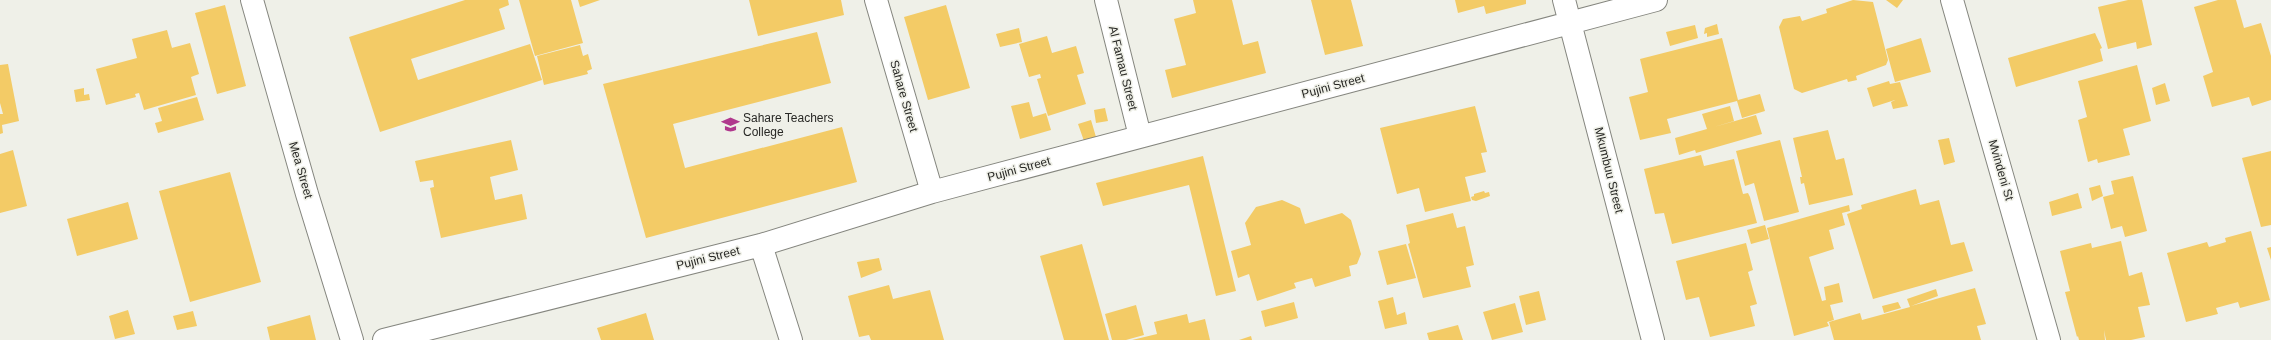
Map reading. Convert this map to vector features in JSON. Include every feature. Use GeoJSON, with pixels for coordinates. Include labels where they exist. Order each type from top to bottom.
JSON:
{"type":"FeatureCollection","features":[{"type":"Feature","properties":{"kind":"street","name":"Mea Street"},"geometry":{"type":"LineString","coordinates":[[252,0],[307,194],[352,340]]}},
{"type":"Feature","properties":{"kind":"street","name":"Sahare Street"},"geometry":{"type":"LineString","coordinates":[[876,0],[932,192]]}},
{"type":"Feature","properties":{"kind":"street","name":"Al Famau Street"},"geometry":{"type":"LineString","coordinates":[[1106,0],[1140,136]]}},
{"type":"Feature","properties":{"kind":"street","name":"Mkumbuu Street"},"geometry":{"type":"LineString","coordinates":[[1564,0],[1572,24],[1653,340]]}},
{"type":"Feature","properties":{"kind":"street","name":"Pujini Street"},"geometry":{"type":"LineString","coordinates":[[384,340],[761,245],[932,192],[1140,136],[1572,24],[1656,0]]}},
{"type":"Feature","properties":{"kind":"street","name":"Mvindeni St"},"geometry":{"type":"LineString","coordinates":[[1952,0],[2049,340]]}},
{"type":"Feature","properties":{"kind":"street"},"geometry":{"type":"LineString","coordinates":[[761,245],[791,340]]}},
{"type":"Feature","properties":{"kind":"building"},"geometry":{"type":"Polygon","coordinates":[[[465,0],[508,0],[509,5],[499,9],[505,29],[411,59],[418,80],[530,44],[542,80],[380,132],[349,37],[465,0]]]}},
{"type":"Feature","properties":{"kind":"building"},"geometry":{"type":"Polygon","coordinates":[[[519,0],[571,0],[583,43],[535,56],[519,0]]]}},
{"type":"Feature","properties":{"kind":"building"},"geometry":{"type":"Polygon","coordinates":[[[578,0],[600,0],[580,7],[578,0]]]}},
{"type":"Feature","properties":{"kind":"building"},"geometry":{"type":"Polygon","coordinates":[[[749,0],[841,0],[844,15],[758,36],[749,0]]]}},
{"type":"Feature","properties":{"kind":"building"},"geometry":{"type":"Polygon","coordinates":[[[1193,0],[1232,0],[1243,45],[1258,41],[1266,73],[1172,98],[1165,70],[1186,65],[1174,19],[1196,13],[1193,0]]]}},
{"type":"Feature","properties":{"kind":"building"},"geometry":{"type":"Polygon","coordinates":[[[1311,0],[1351,0],[1363,46],[1325,55],[1311,0]]]}},
{"type":"Feature","properties":{"kind":"building"},"geometry":{"type":"Polygon","coordinates":[[[1455,0],[1526,0],[1526,4],[1486,14],[1484,6],[1458,13],[1455,0]]]}},
{"type":"Feature","properties":{"kind":"building"},"geometry":{"type":"Polygon","coordinates":[[[1853,0],[1873,2],[1888,60],[1886,65],[1856,76],[1857,80],[1848,82],[1847,79],[1802,93],[1794,89],[1779,27],[1783,19],[1800,16],[1802,21],[1827,13],[1826,9],[1853,0]]]}},
{"type":"Feature","properties":{"kind":"building"},"geometry":{"type":"Polygon","coordinates":[[[1886,0],[1903,0],[1897,8],[1886,0]]]}},
{"type":"Feature","properties":{"kind":"building"},"geometry":{"type":"Polygon","coordinates":[[[2128,0],[2142,0],[2152,45],[2137,49],[2136,42],[2108,49],[2098,7],[2128,0]]]}},
{"type":"Feature","properties":{"kind":"building"},"geometry":{"type":"Polygon","coordinates":[[[2218,0],[2236,0],[2244,28],[2261,23],[2271,56],[2271,100],[2252,106],[2249,97],[2212,107],[2203,76],[2213,72],[2194,7],[2218,0]]]}},
{"type":"Feature","properties":{"kind":"building"},"geometry":{"type":"Polygon","coordinates":[[[225,5],[246,86],[217,94],[195,13],[225,5]]]}},
{"type":"Feature","properties":{"kind":"building"},"geometry":{"type":"Polygon","coordinates":[[[946,5],[970,88],[928,100],[904,17],[946,5]]]}},
{"type":"Feature","properties":{"kind":"building"},"geometry":{"type":"Polygon","coordinates":[[[1717,24],[1719,34],[1707,37],[1707,33],[1704,34],[1705,28],[1717,24]]]}},
{"type":"Feature","properties":{"kind":"building"},"geometry":{"type":"Polygon","coordinates":[[[1695,25],[1698,38],[1670,46],[1666,32],[1695,25]]]}},
{"type":"Feature","properties":{"kind":"building"},"geometry":{"type":"Polygon","coordinates":[[[1019,28],[1022,42],[1000,47],[996,34],[1019,28]]]}},
{"type":"Feature","properties":{"kind":"building"},"geometry":{"type":"Polygon","coordinates":[[[167,30],[172,48],[190,43],[199,74],[191,77],[196,95],[144,110],[139,93],[135,94],[136,97],[106,105],[96,69],[137,58],[132,39],[167,30]]]}},
{"type":"Feature","properties":{"kind":"building"},"geometry":{"type":"Polygon","coordinates":[[[817,32],[831,83],[673,124],[685,168],[842,127],[857,182],[646,238],[603,84],[817,32]]]}},
{"type":"Feature","properties":{"kind":"building"},"geometry":{"type":"Polygon","coordinates":[[[2095,33],[2102,48],[2100,49],[2103,61],[2016,87],[2008,58],[2095,33]]]}},
{"type":"Feature","properties":{"kind":"building"},"geometry":{"type":"Polygon","coordinates":[[[1047,36],[1052,53],[1076,46],[1084,73],[1077,75],[1086,104],[1048,116],[1037,79],[1041,78],[1040,74],[1029,77],[1019,44],[1047,36]]]}},
{"type":"Feature","properties":{"kind":"building"},"geometry":{"type":"Polygon","coordinates":[[[1722,38],[1738,100],[1760,94],[1765,111],[1742,118],[1737,101],[1667,119],[1671,133],[1640,140],[1629,97],[1648,92],[1640,59],[1722,38]]]}},
{"type":"Feature","properties":{"kind":"building"},"geometry":{"type":"Polygon","coordinates":[[[1921,38],[1931,72],[1895,82],[1886,49],[1921,38]]]}},
{"type":"Feature","properties":{"kind":"building"},"geometry":{"type":"Polygon","coordinates":[[[580,45],[583,56],[588,54],[592,69],[587,71],[588,74],[544,85],[537,56],[580,45]]]}},
{"type":"Feature","properties":{"kind":"building"},"geometry":{"type":"Polygon","coordinates":[[[8,64],[19,121],[2,125],[3,133],[0,134],[0,114],[3,114],[0,103],[0,65],[8,64]]]}},
{"type":"Feature","properties":{"kind":"building"},"geometry":{"type":"Polygon","coordinates":[[[2137,65],[2151,121],[2123,129],[2130,155],[2098,163],[2097,159],[2088,162],[2078,120],[2087,117],[2078,81],[2137,65]]]}},
{"type":"Feature","properties":{"kind":"building"},"geometry":{"type":"Polygon","coordinates":[[[1889,81],[1890,84],[1900,82],[1908,106],[1893,109],[1891,102],[1895,100],[1873,107],[1867,88],[1889,81]]]}},
{"type":"Feature","properties":{"kind":"building"},"geometry":{"type":"Polygon","coordinates":[[[2165,83],[2170,101],[2156,105],[2152,88],[2165,83]]]}},
{"type":"Feature","properties":{"kind":"building"},"geometry":{"type":"Polygon","coordinates":[[[84,88],[84,95],[89,94],[90,100],[76,102],[74,90],[84,88]]]}},
{"type":"Feature","properties":{"kind":"building"},"geometry":{"type":"Polygon","coordinates":[[[197,97],[204,120],[158,133],[155,123],[162,121],[158,108],[197,97]]]}},
{"type":"Feature","properties":{"kind":"building"},"geometry":{"type":"Polygon","coordinates":[[[1029,102],[1033,117],[1046,113],[1051,130],[1020,139],[1011,106],[1029,102]]]}},
{"type":"Feature","properties":{"kind":"building"},"geometry":{"type":"Polygon","coordinates":[[[1475,106],[1487,152],[1481,153],[1486,172],[1465,177],[1471,201],[1425,212],[1419,188],[1397,194],[1380,128],[1475,106]]]}},
{"type":"Feature","properties":{"kind":"building"},"geometry":{"type":"Polygon","coordinates":[[[1730,106],[1734,121],[1714,127],[1756,115],[1762,134],[1696,153],[1695,150],[1679,155],[1675,138],[1707,129],[1702,114],[1730,106]]]}},
{"type":"Feature","properties":{"kind":"building"},"geometry":{"type":"Polygon","coordinates":[[[1105,108],[1108,121],[1096,123],[1094,110],[1105,108]]]}},
{"type":"Feature","properties":{"kind":"building"},"geometry":{"type":"Polygon","coordinates":[[[1091,120],[1096,137],[1084,141],[1078,124],[1091,120]]]}},
{"type":"Feature","properties":{"kind":"building"},"geometry":{"type":"Polygon","coordinates":[[[1828,130],[1836,160],[1844,158],[1853,195],[1809,205],[1804,183],[1801,184],[1800,177],[1802,177],[1793,138],[1828,130]]]}},
{"type":"Feature","properties":{"kind":"building"},"geometry":{"type":"Polygon","coordinates":[[[1949,138],[1955,162],[1944,165],[1938,140],[1949,138]]]}},
{"type":"Feature","properties":{"kind":"building"},"geometry":{"type":"Polygon","coordinates":[[[511,140],[518,170],[490,177],[495,200],[522,194],[527,219],[441,238],[430,188],[434,187],[433,180],[420,182],[415,161],[511,140]]]}},
{"type":"Feature","properties":{"kind":"building"},"geometry":{"type":"Polygon","coordinates":[[[1780,140],[1799,212],[1764,221],[1754,183],[1745,186],[1736,151],[1780,140]]]}},
{"type":"Feature","properties":{"kind":"building"},"geometry":{"type":"Polygon","coordinates":[[[13,150],[27,206],[0,213],[0,154],[13,150]]]}},
{"type":"Feature","properties":{"kind":"building"},"geometry":{"type":"Polygon","coordinates":[[[2271,151],[2271,225],[2261,227],[2242,158],[2271,151]]]}},
{"type":"Feature","properties":{"kind":"building"},"geometry":{"type":"Polygon","coordinates":[[[1701,155],[1704,166],[1734,159],[1743,194],[1748,193],[1750,197],[1757,223],[1672,244],[1664,213],[1655,214],[1644,169],[1701,155]]]}},
{"type":"Feature","properties":{"kind":"building"},"geometry":{"type":"Polygon","coordinates":[[[1203,156],[1236,291],[1216,296],[1189,185],[1103,206],[1096,183],[1203,156]]]}},
{"type":"Feature","properties":{"kind":"building"},"geometry":{"type":"Polygon","coordinates":[[[230,172],[261,282],[190,302],[159,191],[230,172]]]}},
{"type":"Feature","properties":{"kind":"building"},"geometry":{"type":"Polygon","coordinates":[[[2133,176],[2147,231],[2125,237],[2122,226],[2111,229],[2103,197],[2114,194],[2111,181],[2133,176]]]}},
{"type":"Feature","properties":{"kind":"building"},"geometry":{"type":"Polygon","coordinates":[[[2100,185],[2103,196],[2092,201],[2089,188],[2100,185]]]}},
{"type":"Feature","properties":{"kind":"building"},"geometry":{"type":"Polygon","coordinates":[[[1916,189],[1920,205],[1939,200],[1951,245],[1964,242],[1973,271],[1873,299],[1847,214],[1862,209],[1861,205],[1916,189]]]}},
{"type":"Feature","properties":{"kind":"building"},"geometry":{"type":"Polygon","coordinates":[[[1484,191],[1485,193],[1489,192],[1490,196],[1476,201],[1472,200],[1471,197],[1474,196],[1474,194],[1484,191]]]}},
{"type":"Feature","properties":{"kind":"building"},"geometry":{"type":"Polygon","coordinates":[[[2078,193],[2082,208],[2052,216],[2049,202],[2078,193]]]}},
{"type":"Feature","properties":{"kind":"building"},"geometry":{"type":"Polygon","coordinates":[[[1282,200],[1300,208],[1305,224],[1342,213],[1351,220],[1361,254],[1357,264],[1349,266],[1351,276],[1315,287],[1312,278],[1294,283],[1296,288],[1257,301],[1249,274],[1238,278],[1231,251],[1251,245],[1245,223],[1256,207],[1282,200]]]}},
{"type":"Feature","properties":{"kind":"building"},"geometry":{"type":"Polygon","coordinates":[[[128,202],[138,239],[77,256],[67,219],[128,202]]]}},
{"type":"Feature","properties":{"kind":"building"},"geometry":{"type":"Polygon","coordinates":[[[1849,205],[1850,211],[1842,213],[1845,225],[1829,230],[1834,249],[1809,257],[1822,301],[1826,300],[1824,287],[1839,283],[1843,302],[1830,305],[1834,320],[1827,322],[1829,326],[1794,336],[1767,228],[1849,205]]]}},
{"type":"Feature","properties":{"kind":"building"},"geometry":{"type":"Polygon","coordinates":[[[1453,213],[1457,228],[1465,226],[1474,265],[1466,267],[1471,287],[1423,298],[1408,244],[1410,243],[1406,225],[1453,213]]]}},
{"type":"Feature","properties":{"kind":"building"},"geometry":{"type":"Polygon","coordinates":[[[1765,225],[1769,239],[1751,244],[1747,230],[1765,225]]]}},
{"type":"Feature","properties":{"kind":"building"},"geometry":{"type":"Polygon","coordinates":[[[2251,231],[2270,300],[2240,308],[2238,302],[2216,308],[2218,314],[2186,322],[2167,253],[2207,242],[2209,247],[2226,242],[2225,238],[2251,231]]]}},
{"type":"Feature","properties":{"kind":"building"},"geometry":{"type":"Polygon","coordinates":[[[2121,241],[2129,276],[2142,272],[2150,305],[2138,307],[2145,337],[2131,340],[2106,340],[2104,330],[2105,340],[2079,340],[2065,292],[2070,291],[2060,251],[2091,243],[2092,248],[2121,241]]]}},
{"type":"Feature","properties":{"kind":"building"},"geometry":{"type":"Polygon","coordinates":[[[1746,243],[1753,270],[1748,272],[1757,304],[1750,306],[1755,326],[1710,337],[1699,297],[1686,300],[1676,261],[1746,243]]]}},
{"type":"Feature","properties":{"kind":"building"},"geometry":{"type":"Polygon","coordinates":[[[1082,244],[1109,340],[1064,340],[1040,256],[1082,244]]]}},
{"type":"Feature","properties":{"kind":"building"},"geometry":{"type":"Polygon","coordinates":[[[1406,244],[1416,278],[1387,285],[1378,251],[1406,244]]]}},
{"type":"Feature","properties":{"kind":"building"},"geometry":{"type":"Polygon","coordinates":[[[2271,247],[2271,260],[2267,248],[2271,247]]]}},
{"type":"Feature","properties":{"kind":"building"},"geometry":{"type":"Polygon","coordinates":[[[879,258],[882,270],[861,278],[857,262],[879,258]]]}},
{"type":"Feature","properties":{"kind":"building"},"geometry":{"type":"Polygon","coordinates":[[[889,285],[893,299],[930,290],[944,340],[871,340],[869,335],[859,337],[848,296],[889,285]]]}},
{"type":"Feature","properties":{"kind":"building"},"geometry":{"type":"Polygon","coordinates":[[[1975,288],[1986,324],[1977,326],[1981,340],[1834,340],[1829,322],[1860,313],[1862,320],[1910,307],[1907,299],[1936,289],[1938,296],[1911,306],[1975,288]]]}},
{"type":"Feature","properties":{"kind":"building"},"geometry":{"type":"Polygon","coordinates":[[[1539,291],[1546,320],[1526,325],[1519,296],[1539,291]]]}},
{"type":"Feature","properties":{"kind":"building"},"geometry":{"type":"Polygon","coordinates":[[[1393,297],[1397,315],[1405,312],[1407,324],[1385,329],[1378,301],[1393,297]]]}},
{"type":"Feature","properties":{"kind":"building"},"geometry":{"type":"Polygon","coordinates":[[[1294,302],[1298,318],[1265,327],[1261,311],[1294,302]]]}},
{"type":"Feature","properties":{"kind":"building"},"geometry":{"type":"Polygon","coordinates":[[[1898,302],[1901,308],[1884,313],[1882,306],[1898,302]]]}},
{"type":"Feature","properties":{"kind":"building"},"geometry":{"type":"Polygon","coordinates":[[[1515,303],[1523,332],[1492,340],[1483,312],[1515,303]]]}},
{"type":"Feature","properties":{"kind":"building"},"geometry":{"type":"Polygon","coordinates":[[[1136,305],[1144,335],[1126,340],[1112,340],[1105,314],[1136,305]]]}},
{"type":"Feature","properties":{"kind":"building"},"geometry":{"type":"Polygon","coordinates":[[[128,310],[135,334],[115,339],[109,316],[128,310]]]}},
{"type":"Feature","properties":{"kind":"building"},"geometry":{"type":"Polygon","coordinates":[[[193,311],[197,326],[177,330],[173,316],[193,311]]]}},
{"type":"Feature","properties":{"kind":"building"},"geometry":{"type":"Polygon","coordinates":[[[646,313],[654,340],[601,340],[597,328],[646,313]]]}},
{"type":"Feature","properties":{"kind":"building"},"geometry":{"type":"Polygon","coordinates":[[[1187,314],[1189,323],[1205,319],[1210,340],[1132,340],[1157,334],[1154,322],[1187,314]]]}},
{"type":"Feature","properties":{"kind":"building"},"geometry":{"type":"Polygon","coordinates":[[[310,315],[316,340],[270,340],[267,327],[310,315]]]}},
{"type":"Feature","properties":{"kind":"building"},"geometry":{"type":"Polygon","coordinates":[[[1458,325],[1463,340],[1429,340],[1427,333],[1458,325]]]}},
{"type":"Feature","properties":{"kind":"building"},"geometry":{"type":"Polygon","coordinates":[[[1251,336],[1252,340],[1239,340],[1251,336]]]}},
{"type":"Feature","properties":{"kind":"place","name":"Sahare Teachers College"},"geometry":{"type":"Point","coordinates":[730,125]}}]}
